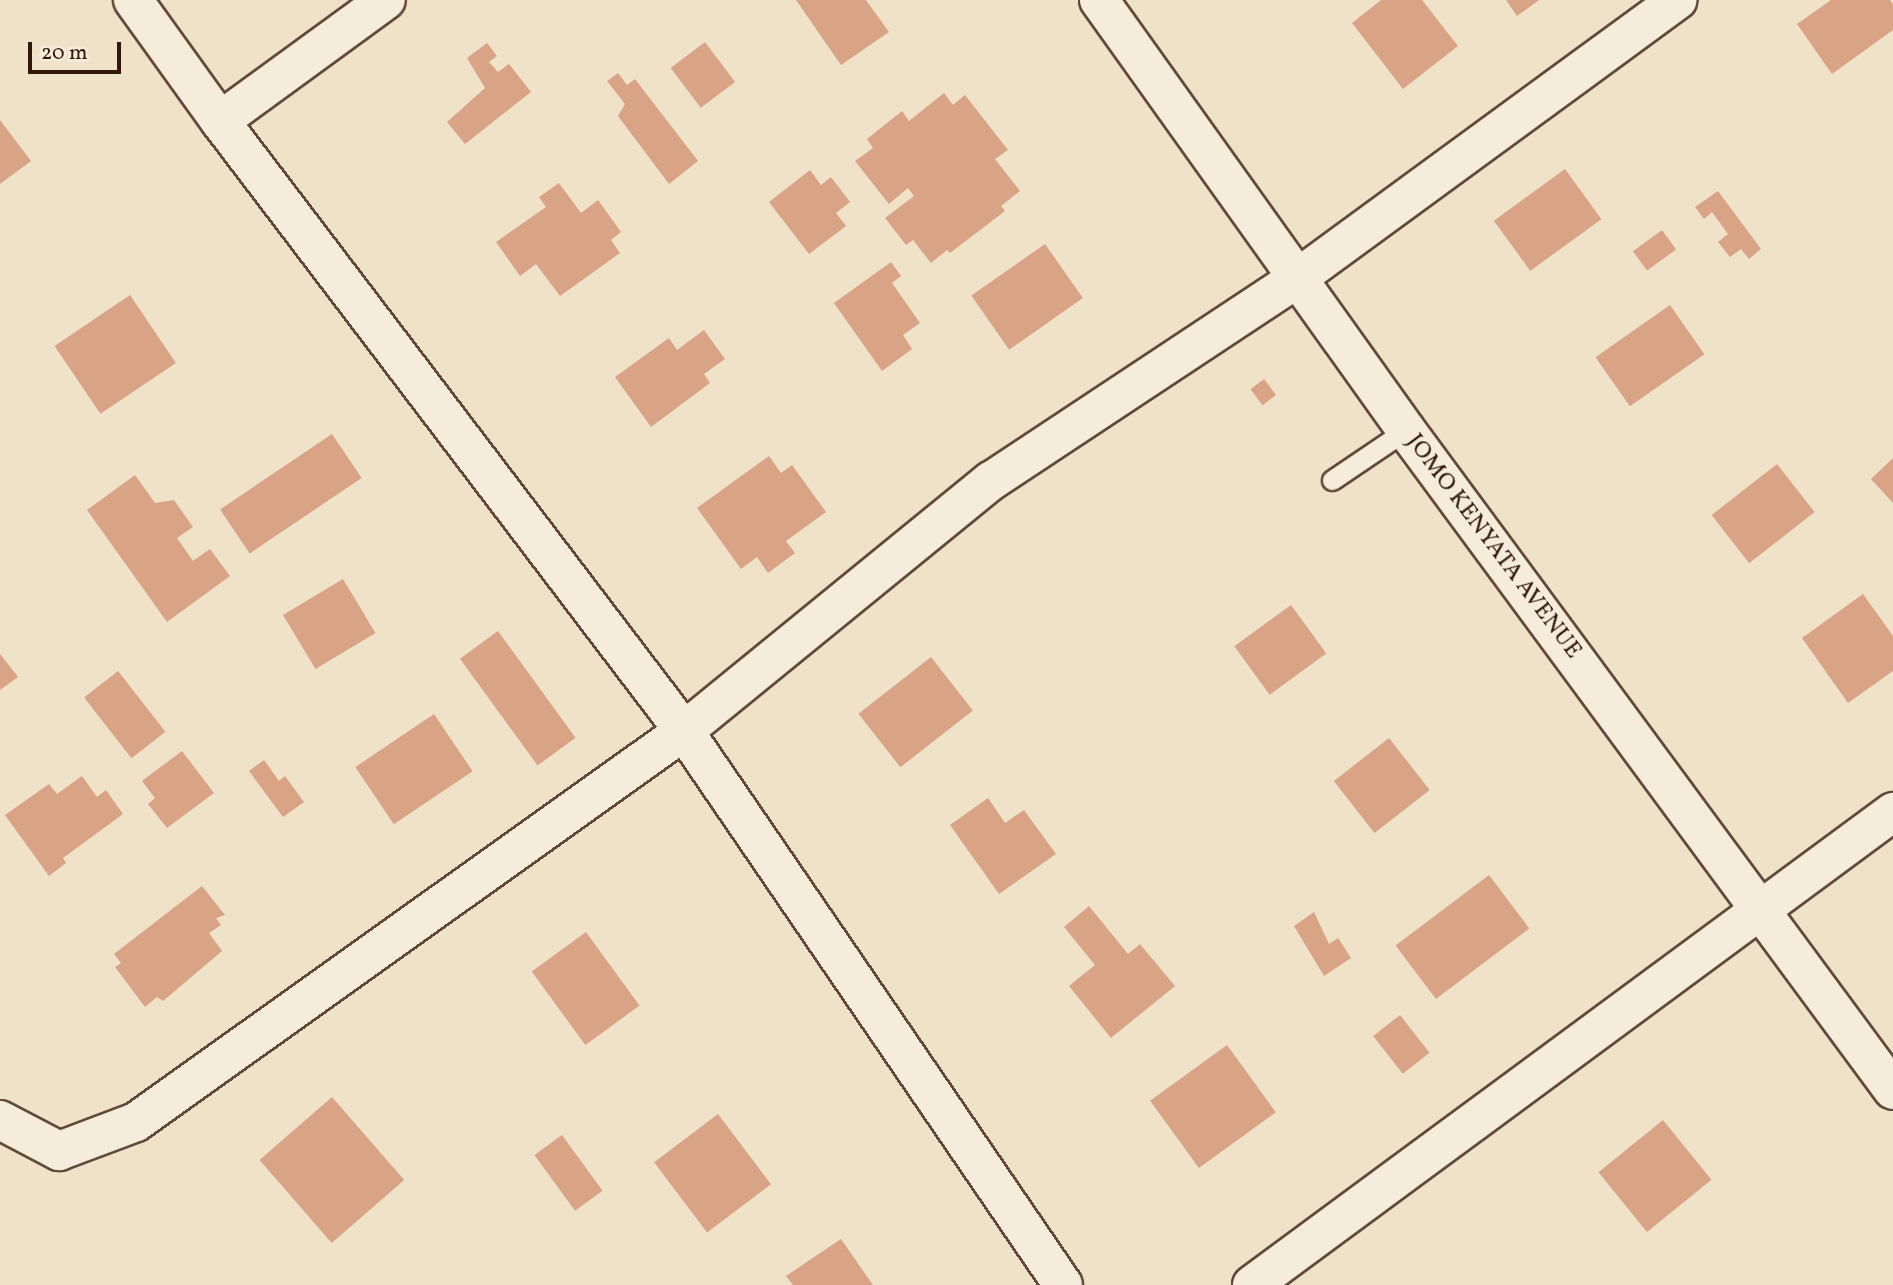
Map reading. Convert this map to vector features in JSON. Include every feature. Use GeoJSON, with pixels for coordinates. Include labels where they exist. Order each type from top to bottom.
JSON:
{"type":"FeatureCollection","features":[{"type":"Feature","properties":{"kind":"street"},"geometry":{"type":"LineString","coordinates":[[133,0],[220,121],[684,731],[1063,1285]]}},
{"type":"Feature","properties":{"kind":"street"},"geometry":{"type":"LineString","coordinates":[[220,121],[386,0]]}},
{"type":"Feature","properties":{"kind":"street","name":"JOMO KENYATA AVENUE"},"geometry":{"type":"LineString","coordinates":[[1099,0],[1406,430],[1762,908],[1893,1090]]}},
{"type":"Feature","properties":{"kind":"street"},"geometry":{"type":"LineString","coordinates":[[0,1120],[59,1151],[136,1122],[684,731],[991,481],[1299,277],[1677,0]]}},
{"type":"Feature","properties":{"kind":"street"},"geometry":{"type":"LineString","coordinates":[[1252,1285],[1893,811]]}},
{"type":"Feature","properties":{"kind":"lane"},"geometry":{"type":"LineString","coordinates":[[1332,480],[1406,430]]}},
{"type":"Feature","properties":{"kind":"building"},"geometry":{"type":"Polygon","coordinates":[[[796,0],[866,0],[889,32],[841,65],[796,0]]]}},
{"type":"Feature","properties":{"kind":"building"},"geometry":{"type":"Polygon","coordinates":[[[1381,0],[1422,0],[1458,46],[1403,89],[1352,23],[1381,0]]]}},
{"type":"Feature","properties":{"kind":"building"},"geometry":{"type":"Polygon","coordinates":[[[1506,0],[1539,0],[1517,16],[1506,0]]]}},
{"type":"Feature","properties":{"kind":"building"},"geometry":{"type":"Polygon","coordinates":[[[1831,0],[1890,0],[1893,4],[1893,30],[1832,74],[1797,24],[1831,0]]]}},
{"type":"Feature","properties":{"kind":"building"},"geometry":{"type":"Polygon","coordinates":[[[705,42],[735,82],[701,108],[671,68],[705,42]]]}},
{"type":"Feature","properties":{"kind":"building"},"geometry":{"type":"Polygon","coordinates":[[[487,43],[497,56],[489,62],[498,72],[509,64],[531,92],[465,144],[447,122],[485,88],[467,58],[487,43]]]}},
{"type":"Feature","properties":{"kind":"building"},"geometry":{"type":"Polygon","coordinates":[[[618,73],[627,85],[635,79],[698,161],[669,184],[618,116],[625,104],[607,81],[618,73]]]}},
{"type":"Feature","properties":{"kind":"building"},"geometry":{"type":"Polygon","coordinates":[[[944,93],[953,105],[965,95],[1008,150],[995,159],[1020,191],[1001,206],[1005,211],[950,253],[947,250],[931,263],[913,240],[906,245],[885,218],[914,196],[908,188],[889,204],[855,161],[873,148],[867,139],[902,111],[909,121],[944,93]]]}},
{"type":"Feature","properties":{"kind":"building"},"geometry":{"type":"Polygon","coordinates":[[[0,120],[31,161],[0,184],[0,120]]]}},
{"type":"Feature","properties":{"kind":"building"},"geometry":{"type":"Polygon","coordinates":[[[1565,169],[1601,219],[1530,271],[1494,221],[1565,169]]]}},
{"type":"Feature","properties":{"kind":"building"},"geometry":{"type":"Polygon","coordinates":[[[810,170],[821,185],[831,177],[850,202],[836,213],[846,226],[809,254],[769,202],[810,170]]]}},
{"type":"Feature","properties":{"kind":"building"},"geometry":{"type":"Polygon","coordinates":[[[559,183],[581,213],[598,200],[621,232],[611,240],[620,253],[560,296],[536,264],[520,276],[496,242],[546,207],[539,197],[559,183]]]}},
{"type":"Feature","properties":{"kind":"building"},"geometry":{"type":"Polygon","coordinates":[[[1718,191],[1761,249],[1749,259],[1741,249],[1730,257],[1718,242],[1728,234],[1712,212],[1704,219],[1695,207],[1718,191]]]}},
{"type":"Feature","properties":{"kind":"building"},"geometry":{"type":"Polygon","coordinates":[[[1662,230],[1676,249],[1647,271],[1633,251],[1662,230]]]}},
{"type":"Feature","properties":{"kind":"building"},"geometry":{"type":"Polygon","coordinates":[[[1045,244],[1083,298],[1009,350],[971,296],[1045,244]]]}},
{"type":"Feature","properties":{"kind":"building"},"geometry":{"type":"Polygon","coordinates":[[[891,262],[901,276],[892,283],[920,323],[903,335],[912,349],[882,371],[834,303],[891,262]]]}},
{"type":"Feature","properties":{"kind":"building"},"geometry":{"type":"Polygon","coordinates":[[[130,295],[176,363],[100,414],[55,346],[130,295]]]}},
{"type":"Feature","properties":{"kind":"building"},"geometry":{"type":"Polygon","coordinates":[[[1670,305],[1704,354],[1630,406],[1595,357],[1670,305]]]}},
{"type":"Feature","properties":{"kind":"building"},"geometry":{"type":"Polygon","coordinates":[[[704,330],[725,359],[704,374],[710,383],[651,427],[615,377],[669,338],[677,350],[704,330]]]}},
{"type":"Feature","properties":{"kind":"building"},"geometry":{"type":"Polygon","coordinates":[[[1264,379],[1276,395],[1262,405],[1250,389],[1264,379]]]}},
{"type":"Feature","properties":{"kind":"building"},"geometry":{"type":"Polygon","coordinates":[[[332,434],[362,478],[250,553],[220,509],[332,434]]]}},
{"type":"Feature","properties":{"kind":"building"},"geometry":{"type":"Polygon","coordinates":[[[769,456],[781,473],[792,465],[826,512],[786,541],[795,553],[768,573],[757,557],[741,569],[697,508],[769,456]]]}},
{"type":"Feature","properties":{"kind":"building"},"geometry":{"type":"Polygon","coordinates":[[[1893,458],[1893,503],[1871,479],[1893,458]]]}},
{"type":"Feature","properties":{"kind":"building"},"geometry":{"type":"Polygon","coordinates":[[[1777,464],[1815,512],[1749,563],[1712,515],[1777,464]]]}},
{"type":"Feature","properties":{"kind":"building"},"geometry":{"type":"Polygon","coordinates":[[[135,475],[155,503],[174,500],[193,527],[177,538],[193,561],[210,549],[230,576],[167,622],[87,510],[135,475]]]}},
{"type":"Feature","properties":{"kind":"building"},"geometry":{"type":"Polygon","coordinates":[[[343,579],[375,633],[315,669],[283,615],[343,579]]]}},
{"type":"Feature","properties":{"kind":"building"},"geometry":{"type":"Polygon","coordinates":[[[1863,594],[1893,636],[1893,671],[1848,703],[1802,638],[1863,594]]]}},
{"type":"Feature","properties":{"kind":"building"},"geometry":{"type":"Polygon","coordinates":[[[1291,605],[1326,654],[1270,695],[1234,646],[1291,605]]]}},
{"type":"Feature","properties":{"kind":"building"},"geometry":{"type":"Polygon","coordinates":[[[498,631],[576,738],[538,765],[460,659],[498,631]]]}},
{"type":"Feature","properties":{"kind":"building"},"geometry":{"type":"Polygon","coordinates":[[[0,654],[18,677],[0,690],[0,654]]]}},
{"type":"Feature","properties":{"kind":"building"},"geometry":{"type":"Polygon","coordinates":[[[931,657],[973,711],[900,767],[859,714],[931,657]]]}},
{"type":"Feature","properties":{"kind":"building"},"geometry":{"type":"Polygon","coordinates":[[[118,671],[165,732],[132,758],[84,697],[118,671]]]}},
{"type":"Feature","properties":{"kind":"building"},"geometry":{"type":"Polygon","coordinates":[[[434,714],[473,771],[394,824],[355,767],[434,714]]]}},
{"type":"Feature","properties":{"kind":"building"},"geometry":{"type":"Polygon","coordinates":[[[1389,738],[1430,790],[1374,833],[1334,781],[1389,738]]]}},
{"type":"Feature","properties":{"kind":"building"},"geometry":{"type":"Polygon","coordinates":[[[182,751],[214,793],[167,828],[148,804],[155,798],[142,781],[182,751]]]}},
{"type":"Feature","properties":{"kind":"building"},"geometry":{"type":"Polygon","coordinates":[[[264,760],[279,781],[285,776],[304,802],[283,817],[249,771],[264,760]]]}},
{"type":"Feature","properties":{"kind":"building"},"geometry":{"type":"Polygon","coordinates":[[[82,776],[97,797],[106,790],[123,814],[63,858],[66,863],[49,876],[5,815],[49,784],[57,794],[82,776]]]}},
{"type":"Feature","properties":{"kind":"building"},"geometry":{"type":"Polygon","coordinates":[[[988,798],[1005,823],[1024,810],[1056,854],[999,894],[950,825],[988,798]]]}},
{"type":"Feature","properties":{"kind":"building"},"geometry":{"type":"Polygon","coordinates":[[[1489,875],[1529,929],[1436,999],[1396,945],[1489,875]]]}},
{"type":"Feature","properties":{"kind":"building"},"geometry":{"type":"Polygon","coordinates":[[[202,886],[225,915],[216,918],[221,925],[209,933],[222,951],[163,1001],[157,997],[145,1007],[115,967],[121,963],[114,954],[202,886]]]}},
{"type":"Feature","properties":{"kind":"building"},"geometry":{"type":"Polygon","coordinates":[[[1089,906],[1128,954],[1140,944],[1175,986],[1111,1038],[1069,986],[1095,965],[1064,927],[1089,906]]]}},
{"type":"Feature","properties":{"kind":"building"},"geometry":{"type":"Polygon","coordinates":[[[1314,912],[1329,944],[1338,938],[1351,958],[1324,976],[1294,926],[1314,912]]]}},
{"type":"Feature","properties":{"kind":"building"},"geometry":{"type":"Polygon","coordinates":[[[586,932],[639,1006],[585,1045],[532,971],[586,932]]]}},
{"type":"Feature","properties":{"kind":"building"},"geometry":{"type":"Polygon","coordinates":[[[1400,1015],[1430,1053],[1403,1074],[1373,1036],[1400,1015]]]}},
{"type":"Feature","properties":{"kind":"building"},"geometry":{"type":"Polygon","coordinates":[[[1227,1045],[1276,1112],[1199,1168],[1150,1101],[1227,1045]]]}},
{"type":"Feature","properties":{"kind":"building"},"geometry":{"type":"Polygon","coordinates":[[[332,1097],[404,1180],[332,1243],[260,1160],[332,1097]]]}},
{"type":"Feature","properties":{"kind":"building"},"geometry":{"type":"Polygon","coordinates":[[[718,1114],[771,1184],[707,1232],[654,1162],[718,1114]]]}},
{"type":"Feature","properties":{"kind":"building"},"geometry":{"type":"Polygon","coordinates":[[[1663,1120],[1711,1180],[1647,1232],[1598,1172],[1663,1120]]]}},
{"type":"Feature","properties":{"kind":"building"},"geometry":{"type":"Polygon","coordinates":[[[562,1135],[603,1191],[575,1211],[534,1155],[562,1135]]]}},
{"type":"Feature","properties":{"kind":"building"},"geometry":{"type":"Polygon","coordinates":[[[841,1239],[873,1285],[793,1285],[786,1276],[841,1239]]]}}]}
